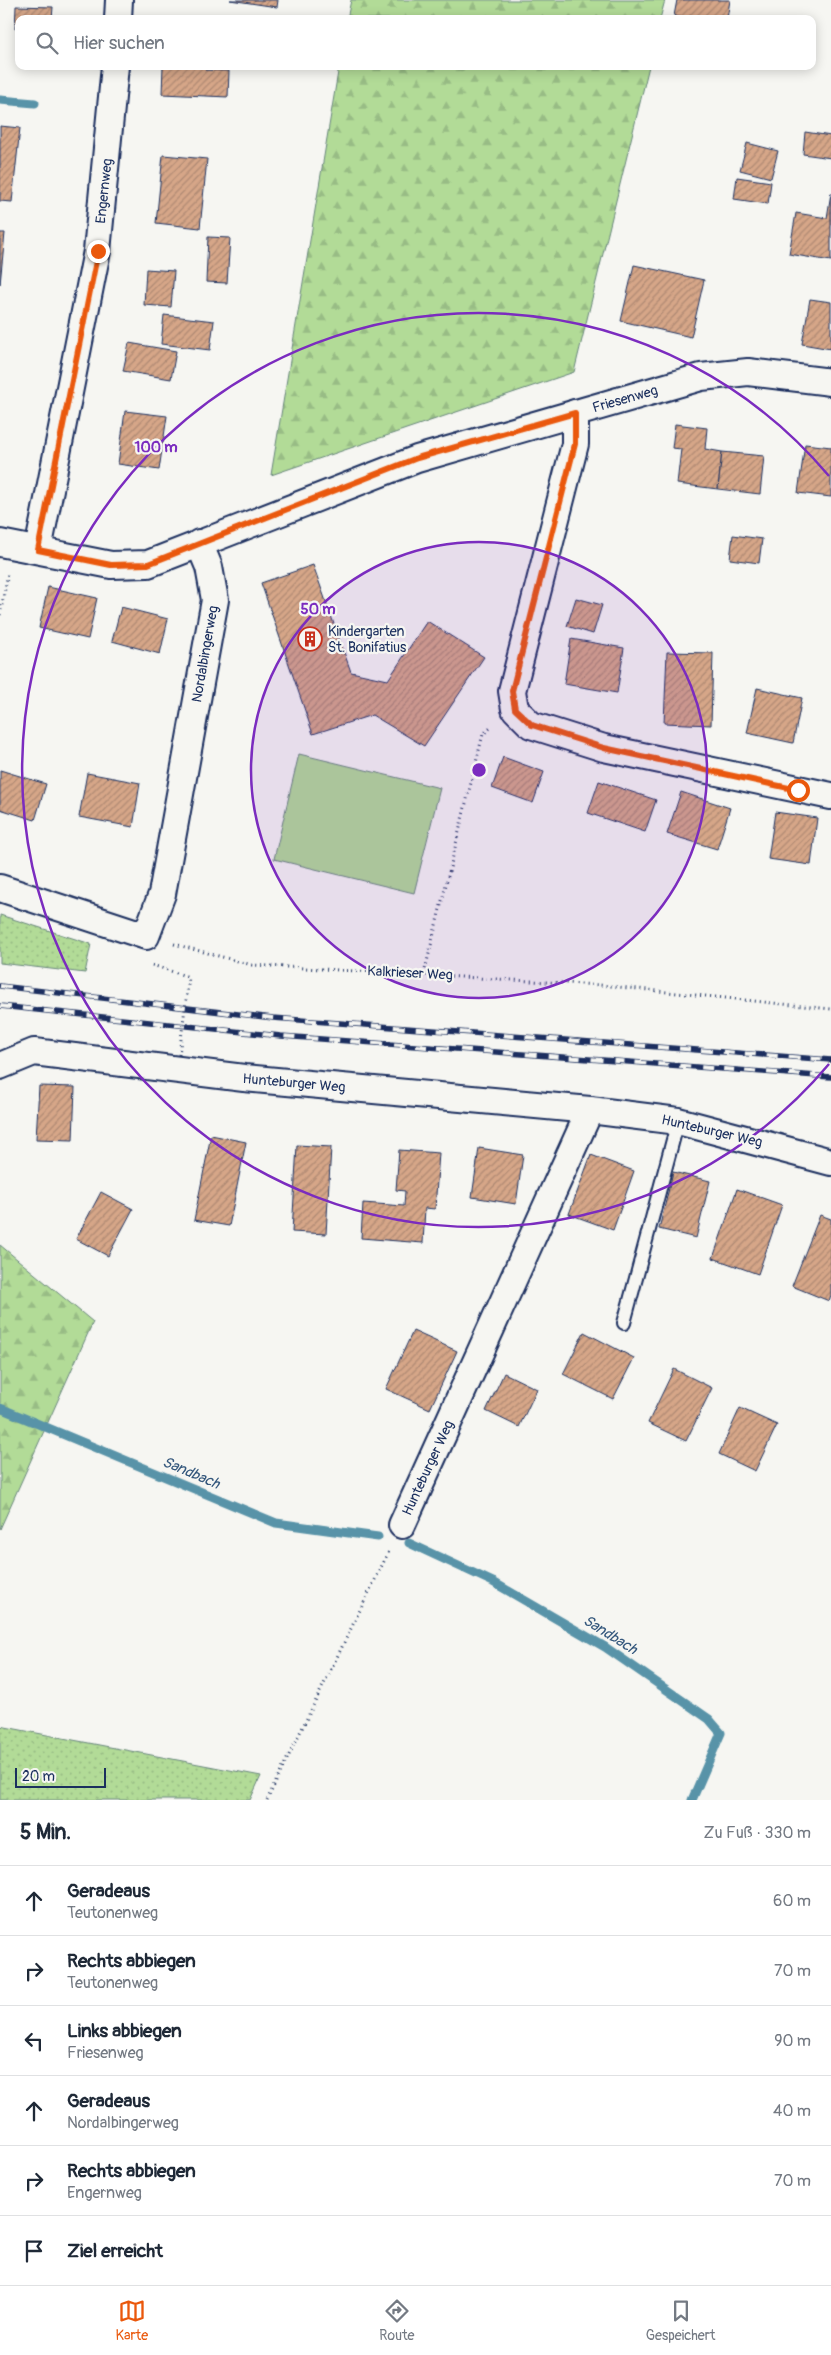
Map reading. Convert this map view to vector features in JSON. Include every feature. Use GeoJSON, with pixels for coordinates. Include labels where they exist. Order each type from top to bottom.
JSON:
{"type":"FeatureCollection","features":[{"type":"Feature","properties":{"kind":"street"},"geometry":{"type":"LineString","coordinates":[[118,15],[119,0]]}},
{"type":"Feature","properties":{"kind":"street","name":"Engernweg"},"geometry":{"type":"LineString","coordinates":[[17,546],[98,251],[116,70]]}},
{"type":"Feature","properties":{"kind":"street","name":"Friesenweg"},"geometry":{"type":"LineString","coordinates":[[199,544],[417,458],[701,377],[748,372],[831,382]]}},
{"type":"Feature","properties":{"kind":"street"},"geometry":{"type":"LineString","coordinates":[[575,413],[575,444],[512,691],[515,709],[532,725],[604,748],[831,796]]}},
{"type":"Feature","properties":{"kind":"street"},"geometry":{"type":"LineString","coordinates":[[17,546],[111,565],[148,564],[199,544]]}},
{"type":"Feature","properties":{"kind":"street","name":"Nordalbingerweg"},"geometry":{"type":"LineString","coordinates":[[146,936],[162,894],[215,600],[209,568],[199,544]]}},
{"type":"Feature","properties":{"kind":"street"},"geometry":{"type":"LineString","coordinates":[[0,888],[146,936]]}},
{"type":"Feature","properties":{"kind":"street","name":"Hunteburger Weg"},"geometry":{"type":"LineString","coordinates":[[0,1066],[34,1052],[244,1078],[590,1110],[678,1121],[831,1162]]}},
{"type":"Feature","properties":{"kind":"street","name":"Hunteburger Weg"},"geometry":{"type":"LineString","coordinates":[[402,1525],[590,1110]]}},
{"type":"Feature","properties":{"kind":"lane"},"geometry":{"type":"LineString","coordinates":[[624,1323],[678,1121]]}},
{"type":"Feature","properties":{"kind":"path"},"geometry":{"type":"LineString","coordinates":[[0,615],[17,546]]}},
{"type":"Feature","properties":{"kind":"path"},"geometry":{"type":"LineString","coordinates":[[424,974],[482,734],[515,709]]}},
{"type":"Feature","properties":{"kind":"path","name":"Kalkrieser Weg"},"geometry":{"type":"LineString","coordinates":[[146,936],[252,965],[600,984],[831,1009]]}},
{"type":"Feature","properties":{"kind":"path"},"geometry":{"type":"LineString","coordinates":[[145,963],[189,977],[179,1054]]}},
{"type":"Feature","properties":{"kind":"path"},"geometry":{"type":"LineString","coordinates":[[267,1800],[402,1525]]}},
{"type":"Feature","properties":{"kind":"green space"},"geometry":{"type":"Polygon","coordinates":[[[351,0],[665,0],[661,15],[348,15],[351,0]]]}},
{"type":"Feature","properties":{"kind":"green space"},"geometry":{"type":"Polygon","coordinates":[[[338,70],[648,70],[574,372],[271,475],[338,70]]]}},
{"type":"Feature","properties":{"kind":"green space"},"geometry":{"type":"Polygon","coordinates":[[[299,754],[440,788],[414,893],[274,859],[299,754]]]}},
{"type":"Feature","properties":{"kind":"green space"},"geometry":{"type":"Polygon","coordinates":[[[0,915],[91,944],[85,973],[0,963],[0,915]]]}},
{"type":"Feature","properties":{"kind":"green space"},"geometry":{"type":"Polygon","coordinates":[[[0,1245],[93,1322],[0,1529],[0,1245]]]}},
{"type":"Feature","properties":{"kind":"green space"},"geometry":{"type":"Polygon","coordinates":[[[0,1726],[261,1776],[250,1800],[0,1800],[0,1726]]]}},
{"type":"Feature","properties":{"kind":"building"},"geometry":{"type":"Polygon","coordinates":[[[230,0],[278,0],[277,7],[230,0]]]}},
{"type":"Feature","properties":{"kind":"building"},"geometry":{"type":"Polygon","coordinates":[[[677,0],[730,0],[728,15],[674,15],[677,0]]]}},
{"type":"Feature","properties":{"kind":"building"},"geometry":{"type":"Polygon","coordinates":[[[16,6],[53,7],[52,15],[16,15],[16,6]]]}},
{"type":"Feature","properties":{"kind":"building"},"geometry":{"type":"Polygon","coordinates":[[[163,70],[229,71],[228,97],[162,94],[163,70]]]}},
{"type":"Feature","properties":{"kind":"building"},"geometry":{"type":"Polygon","coordinates":[[[0,126],[20,128],[12,202],[0,201],[0,126]]]}},
{"type":"Feature","properties":{"kind":"building"},"geometry":{"type":"Polygon","coordinates":[[[805,132],[831,136],[831,158],[803,154],[805,132]]]}},
{"type":"Feature","properties":{"kind":"building"},"geometry":{"type":"Polygon","coordinates":[[[747,143],[778,151],[771,178],[740,170],[747,143]]]}},
{"type":"Feature","properties":{"kind":"building"},"geometry":{"type":"Polygon","coordinates":[[[163,155],[207,159],[200,228],[156,223],[163,155]]]}},
{"type":"Feature","properties":{"kind":"building"},"geometry":{"type":"Polygon","coordinates":[[[737,177],[771,182],[768,204],[734,199],[737,177]]]}},
{"type":"Feature","properties":{"kind":"building"},"geometry":{"type":"Polygon","coordinates":[[[831,193],[831,261],[789,254],[796,213],[827,218],[831,193]]]}},
{"type":"Feature","properties":{"kind":"building"},"geometry":{"type":"Polygon","coordinates":[[[0,233],[5,233],[0,284],[0,233]]]}},
{"type":"Feature","properties":{"kind":"building"},"geometry":{"type":"Polygon","coordinates":[[[208,237],[230,238],[227,283],[206,282],[208,237]]]}},
{"type":"Feature","properties":{"kind":"building"},"geometry":{"type":"Polygon","coordinates":[[[634,265],[704,280],[691,337],[621,321],[634,265]]]}},
{"type":"Feature","properties":{"kind":"building"},"geometry":{"type":"Polygon","coordinates":[[[146,269],[174,271],[171,307],[144,305],[146,269]]]}},
{"type":"Feature","properties":{"kind":"building"},"geometry":{"type":"Polygon","coordinates":[[[810,299],[831,302],[831,349],[802,344],[810,299]]]}},
{"type":"Feature","properties":{"kind":"building"},"geometry":{"type":"Polygon","coordinates":[[[164,315],[214,321],[210,350],[161,344],[164,315]]]}},
{"type":"Feature","properties":{"kind":"building"},"geometry":{"type":"Polygon","coordinates":[[[129,343],[176,351],[171,379],[123,371],[129,343]]]}},
{"type":"Feature","properties":{"kind":"building"},"geometry":{"type":"Polygon","coordinates":[[[125,411],[167,416],[159,470],[118,464],[125,411]]]}},
{"type":"Feature","properties":{"kind":"building"},"geometry":{"type":"Polygon","coordinates":[[[675,424],[707,428],[705,449],[722,452],[718,489],[677,484],[681,449],[672,448],[675,424]]]}},
{"type":"Feature","properties":{"kind":"building"},"geometry":{"type":"Polygon","coordinates":[[[805,444],[831,447],[831,497],[798,493],[805,444]]]}},
{"type":"Feature","properties":{"kind":"building"},"geometry":{"type":"Polygon","coordinates":[[[722,452],[764,456],[760,494],[718,489],[722,452]]]}},
{"type":"Feature","properties":{"kind":"building"},"geometry":{"type":"Polygon","coordinates":[[[733,535],[762,539],[759,563],[730,559],[733,535]]]}},
{"type":"Feature","properties":{"kind":"building","name":"Kindergarten St. Bonifatius"},"geometry":{"type":"Polygon","coordinates":[[[313,565],[351,672],[388,680],[427,621],[484,657],[424,746],[372,715],[313,734],[261,583],[313,565]]]}},
{"type":"Feature","properties":{"kind":"building"},"geometry":{"type":"Polygon","coordinates":[[[48,587],[97,598],[88,639],[39,628],[48,587]]]}},
{"type":"Feature","properties":{"kind":"building"},"geometry":{"type":"Polygon","coordinates":[[[576,598],[602,605],[593,634],[567,626],[576,598]]]}},
{"type":"Feature","properties":{"kind":"building"},"geometry":{"type":"Polygon","coordinates":[[[121,607],[168,619],[160,654],[112,641],[121,607]]]}},
{"type":"Feature","properties":{"kind":"building"},"geometry":{"type":"Polygon","coordinates":[[[571,639],[624,648],[617,693],[564,684],[571,639]]]}},
{"type":"Feature","properties":{"kind":"building"},"geometry":{"type":"Polygon","coordinates":[[[667,652],[713,653],[711,725],[664,723],[667,652]]]}},
{"type":"Feature","properties":{"kind":"building"},"geometry":{"type":"Polygon","coordinates":[[[757,688],[802,698],[793,743],[747,733],[757,688]]]}},
{"type":"Feature","properties":{"kind":"building"},"geometry":{"type":"Polygon","coordinates":[[[503,757],[544,772],[533,803],[492,788],[503,757]]]}},
{"type":"Feature","properties":{"kind":"building"},"geometry":{"type":"Polygon","coordinates":[[[0,770],[46,784],[35,820],[0,809],[0,770]]]}},
{"type":"Feature","properties":{"kind":"building"},"geometry":{"type":"Polygon","coordinates":[[[87,773],[140,783],[133,827],[79,817],[87,773]]]}},
{"type":"Feature","properties":{"kind":"building"},"geometry":{"type":"Polygon","coordinates":[[[599,781],[656,800],[645,832],[588,813],[599,781]]]}},
{"type":"Feature","properties":{"kind":"building"},"geometry":{"type":"Polygon","coordinates":[[[681,792],[730,808],[717,849],[667,834],[681,792]]]}},
{"type":"Feature","properties":{"kind":"building"},"geometry":{"type":"Polygon","coordinates":[[[775,812],[817,818],[811,865],[768,859],[775,812]]]}},
{"type":"Feature","properties":{"kind":"building"},"geometry":{"type":"Polygon","coordinates":[[[39,1086],[75,1087],[73,1140],[36,1139],[39,1086]]]}},
{"type":"Feature","properties":{"kind":"building"},"geometry":{"type":"Polygon","coordinates":[[[211,1135],[246,1142],[229,1226],[194,1220],[211,1135]]]}},
{"type":"Feature","properties":{"kind":"building"},"geometry":{"type":"Polygon","coordinates":[[[297,1145],[331,1147],[326,1234],[292,1232],[297,1145]]]}},
{"type":"Feature","properties":{"kind":"building"},"geometry":{"type":"Polygon","coordinates":[[[479,1148],[523,1155],[516,1204],[472,1197],[479,1148]]]}},
{"type":"Feature","properties":{"kind":"building"},"geometry":{"type":"Polygon","coordinates":[[[399,1150],[439,1153],[435,1209],[425,1208],[423,1243],[361,1238],[363,1203],[404,1206],[405,1191],[396,1190],[399,1150]]]}},
{"type":"Feature","properties":{"kind":"building"},"geometry":{"type":"Polygon","coordinates":[[[591,1155],[634,1171],[613,1230],[569,1214],[591,1155]]]}},
{"type":"Feature","properties":{"kind":"building"},"geometry":{"type":"Polygon","coordinates":[[[673,1172],[710,1181],[696,1238],[659,1229],[673,1172]]]}},
{"type":"Feature","properties":{"kind":"building"},"geometry":{"type":"Polygon","coordinates":[[[737,1189],[782,1205],[758,1274],[713,1258],[737,1189]]]}},
{"type":"Feature","properties":{"kind":"building"},"geometry":{"type":"Polygon","coordinates":[[[101,1192],[133,1209],[108,1256],[76,1239],[101,1192]]]}},
{"type":"Feature","properties":{"kind":"building"},"geometry":{"type":"Polygon","coordinates":[[[820,1215],[831,1219],[831,1295],[829,1301],[792,1286],[820,1215]]]}},
{"type":"Feature","properties":{"kind":"building"},"geometry":{"type":"Polygon","coordinates":[[[413,1331],[457,1351],[430,1409],[386,1389],[413,1331]]]}},
{"type":"Feature","properties":{"kind":"building"},"geometry":{"type":"Polygon","coordinates":[[[584,1332],[634,1358],[613,1399],[563,1374],[584,1332]]]}},
{"type":"Feature","properties":{"kind":"building"},"geometry":{"type":"Polygon","coordinates":[[[674,1369],[712,1388],[686,1441],[648,1423],[674,1369]]]}},
{"type":"Feature","properties":{"kind":"building"},"geometry":{"type":"Polygon","coordinates":[[[504,1373],[537,1389],[519,1427],[486,1411],[504,1373]]]}},
{"type":"Feature","properties":{"kind":"building"},"geometry":{"type":"Polygon","coordinates":[[[740,1408],[777,1425],[755,1471],[719,1454],[740,1408]]]}},
{"type":"Feature","properties":{"kind":"waterway"},"geometry":{"type":"LineString","coordinates":[[0,100],[35,103]]}},
{"type":"Feature","properties":{"kind":"waterway","name":"Sandbach"},"geometry":{"type":"LineString","coordinates":[[0,1408],[276,1523],[378,1537]]}},
{"type":"Feature","properties":{"kind":"waterway","name":"Sandbach"},"geometry":{"type":"LineString","coordinates":[[409,1543],[493,1582],[605,1647],[709,1719],[721,1733],[692,1800]]}},
{"type":"Feature","properties":{"kind":"railway"},"geometry":{"type":"LineString","coordinates":[[0,986],[273,1018],[831,1060]]}},
{"type":"Feature","properties":{"kind":"railway"},"geometry":{"type":"LineString","coordinates":[[0,1006],[281,1036],[831,1077]]}},
{"type":"Feature","properties":{"kind":"place","name":"Kindergarten St. Bonifatius"},"geometry":{"type":"Point","coordinates":[310,639]}},
{"type":"Feature","properties":{"kind":"route"},"geometry":{"type":"LineString","coordinates":[[98,251],[38,550],[111,565],[148,564],[417,458],[575,413],[575,444],[512,691],[515,709],[532,725],[604,748],[798,790]]}}]}
